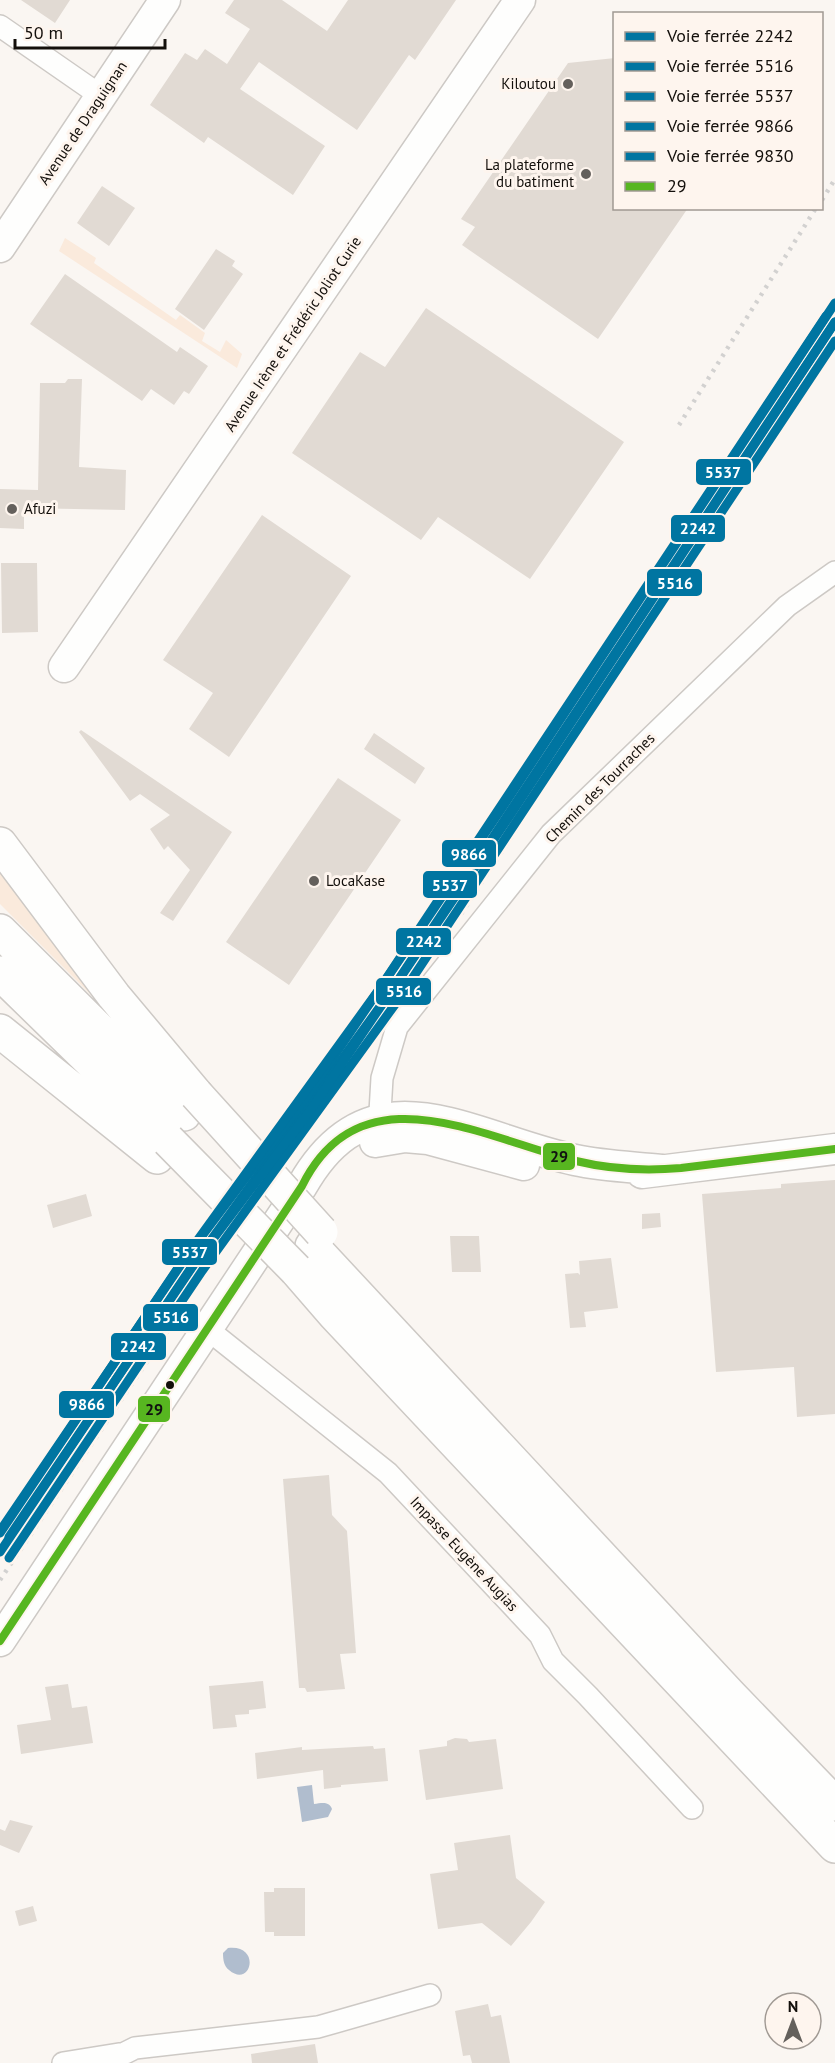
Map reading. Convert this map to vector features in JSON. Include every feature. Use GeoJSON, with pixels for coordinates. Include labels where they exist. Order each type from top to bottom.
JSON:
{"type":"FeatureCollection","features":[{"type":"Feature","properties":{"kind":"highway"},"geometry":{"type":"LineString","coordinates":[[0,844],[114,996],[176,1126]]}},
{"type":"Feature","properties":{"kind":"highway"},"geometry":{"type":"LineString","coordinates":[[0,931],[176,1126],[304,1258],[428,1372],[721,1686],[835,1804]]}},
{"type":"Feature","properties":{"kind":"highway"},"geometry":{"type":"LineString","coordinates":[[0,973],[123,1093],[176,1126],[304,1258],[335,1315],[835,1846]]}},
{"type":"Feature","properties":{"kind":"highway"},"geometry":{"type":"LineString","coordinates":[[0,1031],[176,1126]]}},
{"type":"Feature","properties":{"kind":"main road","name":"Avenue de Draguignan"},"geometry":{"type":"LineString","coordinates":[[0,247],[94,91],[145,0]]}},
{"type":"Feature","properties":{"kind":"main road","name":"Avenue de Draguignan"},"geometry":{"type":"LineString","coordinates":[[0,211],[165,0]]}},
{"type":"Feature","properties":{"kind":"main road","name":"Avenue Irène et Frédéric Joliot Curie"},"geometry":{"type":"LineString","coordinates":[[64,667],[520,0]]}},
{"type":"Feature","properties":{"kind":"main road"},"geometry":{"type":"LineString","coordinates":[[0,1641],[302,1186],[314,1163],[332,1145],[357,1127],[381,1130],[419,1117],[446,1121],[574,1160],[661,1170],[835,1149]]}},
{"type":"Feature","properties":{"kind":"street"},"geometry":{"type":"LineString","coordinates":[[0,26],[94,91]]}},
{"type":"Feature","properties":{"kind":"street","name":"Chemin des Tourraches"},"geometry":{"type":"LineString","coordinates":[[381,1130],[382,1078],[397,1027],[551,834],[788,606],[835,572]]}},
{"type":"Feature","properties":{"kind":"street","name":"Impasse Eugène Augias"},"geometry":{"type":"LineString","coordinates":[[206,1328],[388,1473],[540,1635],[553,1661],[692,1808]]}},
{"type":"Feature","properties":{"kind":"street"},"geometry":{"type":"LineString","coordinates":[[63,2063],[125,2053],[135,2048],[318,2027],[430,1995]]}},
{"type":"Feature","properties":{"kind":"shaded area"},"geometry":{"type":"Polygon","coordinates":[[[65,238],[96,258],[94,263],[176,320],[180,315],[205,333],[202,341],[220,352],[226,340],[242,354],[237,368],[59,251],[65,238]]]}},
{"type":"Feature","properties":{"kind":"shaded area"},"geometry":{"type":"Polygon","coordinates":[[[0,863],[99,1003],[0,904],[0,863]]]}},
{"type":"Feature","properties":{"kind":"water"},"geometry":{"type":"Polygon","coordinates":[[[312,1785],[314,1804],[327,1804],[332,1809],[328,1817],[302,1822],[297,1787],[312,1785]]]}},
{"type":"Feature","properties":{"kind":"water"},"geometry":{"type":"Polygon","coordinates":[[[228,1948],[246,1952],[250,1965],[243,1974],[237,1974],[226,1967],[223,1953],[228,1948]]]}},
{"type":"Feature","properties":{"kind":"building"},"geometry":{"type":"Polygon","coordinates":[[[21,0],[70,0],[55,23],[21,0]]]}},
{"type":"Feature","properties":{"kind":"building"},"geometry":{"type":"Polygon","coordinates":[[[234,0],[282,0],[327,31],[348,0],[456,0],[415,60],[409,55],[357,130],[259,62],[240,89],[325,146],[293,195],[208,137],[204,143],[150,105],[185,53],[197,60],[205,49],[227,64],[250,29],[225,13],[234,0]]]}},
{"type":"Feature","properties":{"kind":"building"},"geometry":{"type":"Polygon","coordinates":[[[613,58],[613,210],[687,210],[598,339],[462,245],[475,227],[461,219],[568,63],[613,58]]]}},
{"type":"Feature","properties":{"kind":"building"},"geometry":{"type":"Polygon","coordinates":[[[102,186],[135,208],[109,246],[77,223],[102,186]]]}},
{"type":"Feature","properties":{"kind":"building"},"geometry":{"type":"Polygon","coordinates":[[[216,249],[235,261],[232,266],[243,274],[204,330],[175,309],[216,249]]]}},
{"type":"Feature","properties":{"kind":"building"},"geometry":{"type":"Polygon","coordinates":[[[65,274],[177,352],[180,347],[208,366],[189,394],[184,391],[174,405],[151,389],[142,401],[30,324],[65,274]]]}},
{"type":"Feature","properties":{"kind":"building"},"geometry":{"type":"Polygon","coordinates":[[[426,308],[624,442],[530,579],[438,517],[421,540],[292,453],[360,352],[385,367],[426,308]]]}},
{"type":"Feature","properties":{"kind":"building"},"geometry":{"type":"Polygon","coordinates":[[[68,379],[82,379],[79,467],[126,470],[125,510],[24,508],[24,529],[0,528],[0,489],[38,490],[40,383],[65,383],[68,379]]]}},
{"type":"Feature","properties":{"kind":"building"},"geometry":{"type":"Polygon","coordinates":[[[262,515],[351,576],[229,757],[189,729],[213,693],[163,660],[262,515]]]}},
{"type":"Feature","properties":{"kind":"building"},"geometry":{"type":"Polygon","coordinates":[[[1,563],[37,563],[38,632],[2,633],[1,563]]]}},
{"type":"Feature","properties":{"kind":"building"},"geometry":{"type":"Polygon","coordinates":[[[81,730],[232,832],[173,921],[160,913],[190,870],[168,846],[164,850],[150,829],[170,815],[140,794],[130,801],[79,732],[81,730]]]}},
{"type":"Feature","properties":{"kind":"building"},"geometry":{"type":"Polygon","coordinates":[[[374,733],[425,768],[415,784],[364,749],[374,733]]]}},
{"type":"Feature","properties":{"kind":"building","name":"LocaKase"},"geometry":{"type":"Polygon","coordinates":[[[338,778],[401,820],[289,985],[226,942],[338,778]]]}},
{"type":"Feature","properties":{"kind":"building"},"geometry":{"type":"Polygon","coordinates":[[[835,1180],[835,1414],[797,1417],[794,1367],[716,1372],[702,1194],[781,1188],[781,1184],[835,1180]]]}},
{"type":"Feature","properties":{"kind":"building"},"geometry":{"type":"Polygon","coordinates":[[[86,1194],[92,1216],[53,1228],[47,1205],[86,1194]]]}},
{"type":"Feature","properties":{"kind":"building"},"geometry":{"type":"Polygon","coordinates":[[[660,1213],[661,1227],[642,1229],[642,1214],[660,1213]]]}},
{"type":"Feature","properties":{"kind":"building"},"geometry":{"type":"Polygon","coordinates":[[[450,1236],[479,1236],[481,1272],[452,1272],[450,1236]]]}},
{"type":"Feature","properties":{"kind":"building"},"geometry":{"type":"Polygon","coordinates":[[[611,1258],[618,1308],[584,1312],[586,1327],[570,1328],[565,1274],[578,1273],[580,1275],[579,1261],[611,1258]]]}},
{"type":"Feature","properties":{"kind":"building"},"geometry":{"type":"Polygon","coordinates":[[[329,1475],[332,1515],[347,1531],[356,1653],[340,1654],[345,1689],[307,1692],[305,1688],[299,1688],[283,1479],[329,1475]]]}},
{"type":"Feature","properties":{"kind":"building"},"geometry":{"type":"Polygon","coordinates":[[[263,1681],[266,1708],[249,1710],[249,1714],[235,1715],[237,1727],[213,1729],[209,1686],[263,1681]]]}},
{"type":"Feature","properties":{"kind":"building"},"geometry":{"type":"Polygon","coordinates":[[[68,1684],[72,1708],[87,1706],[93,1743],[21,1754],[17,1725],[51,1720],[45,1687],[68,1684]]]}},
{"type":"Feature","properties":{"kind":"building"},"geometry":{"type":"Polygon","coordinates":[[[455,1738],[467,1739],[469,1742],[496,1739],[503,1789],[426,1800],[419,1750],[447,1746],[447,1741],[455,1738]]]}},
{"type":"Feature","properties":{"kind":"building"},"geometry":{"type":"Polygon","coordinates":[[[373,1746],[374,1749],[385,1748],[388,1781],[341,1785],[341,1787],[324,1789],[323,1770],[257,1779],[255,1753],[302,1747],[302,1750],[373,1746]]]}},
{"type":"Feature","properties":{"kind":"building"},"geometry":{"type":"Polygon","coordinates":[[[10,1820],[33,1826],[19,1853],[0,1845],[0,1829],[5,1831],[10,1820]]]}},
{"type":"Feature","properties":{"kind":"building"},"geometry":{"type":"Polygon","coordinates":[[[510,1835],[516,1878],[545,1902],[531,1922],[511,1946],[482,1923],[438,1929],[430,1874],[458,1870],[454,1843],[510,1835]]]}},
{"type":"Feature","properties":{"kind":"building"},"geometry":{"type":"Polygon","coordinates":[[[274,1888],[305,1888],[305,1936],[274,1936],[274,1932],[265,1932],[264,1892],[274,1892],[274,1888]]]}},
{"type":"Feature","properties":{"kind":"building"},"geometry":{"type":"Polygon","coordinates":[[[33,1906],[37,1921],[19,1926],[15,1911],[33,1906]]]}},
{"type":"Feature","properties":{"kind":"building"},"geometry":{"type":"Polygon","coordinates":[[[488,2004],[491,2017],[501,2015],[510,2063],[472,2063],[470,2055],[463,2056],[455,2011],[488,2004]]]}},
{"type":"Feature","properties":{"kind":"building"},"geometry":{"type":"Polygon","coordinates":[[[315,2044],[318,2063],[252,2063],[251,2054],[315,2044]]]}},
{"type":"Feature","properties":{"kind":"railway"},"geometry":{"type":"LineString","coordinates":[[823,198],[835,179]]}},
{"type":"Feature","properties":{"kind":"railway"},"geometry":{"type":"LineString","coordinates":[[679,425],[815,210]]}},
{"type":"Feature","properties":{"kind":"railway"},"geometry":{"type":"LineString","coordinates":[[461,914],[773,437]]}},
{"type":"Feature","properties":{"kind":"railway"},"geometry":{"type":"LineString","coordinates":[[0,1580],[181,1311]]}},
{"type":"Feature","properties":{"kind":"rail line","name":"5537"},"geometry":{"type":"LineString","coordinates":[[0,1531],[186,1257],[305,1099],[502,808],[835,303]]}},
{"type":"Feature","properties":{"kind":"rail line","name":"9866"},"geometry":{"type":"LineString","coordinates":[[0,1533],[184,1259],[378,991],[826,316]]}},
{"type":"Feature","properties":{"kind":"rail line","name":"2242"},"geometry":{"type":"LineString","coordinates":[[0,1552],[193,1265],[387,997],[835,322]]}},
{"type":"Feature","properties":{"kind":"rail line","name":"9830"},"geometry":{"type":"LineString","coordinates":[[9,1537],[195,1263],[314,1105],[511,814],[835,322]]}},
{"type":"Feature","properties":{"kind":"rail line","name":"5516"},"geometry":{"type":"LineString","coordinates":[[9,1558],[202,1271],[396,1003],[835,341]]}},
{"type":"Feature","properties":{"kind":"transit line","name":"29"},"geometry":{"type":"LineString","coordinates":[[0,1641],[327,1150],[357,1129],[390,1120],[426,1120],[464,1127],[576,1161],[615,1168],[681,1168],[835,1149]]}},
{"type":"Feature","properties":{"kind":"place","name":"Kiloutou"},"geometry":{"type":"Point","coordinates":[568,84]}},
{"type":"Feature","properties":{"kind":"place","name":"La plateforme du batiment"},"geometry":{"type":"Point","coordinates":[586,174]}},
{"type":"Feature","properties":{"kind":"place","name":"Afuzi"},"geometry":{"type":"Point","coordinates":[12,509]}},
{"type":"Feature","properties":{"kind":"place","name":"LocaKase"},"geometry":{"type":"Point","coordinates":[314,881]}}]}
